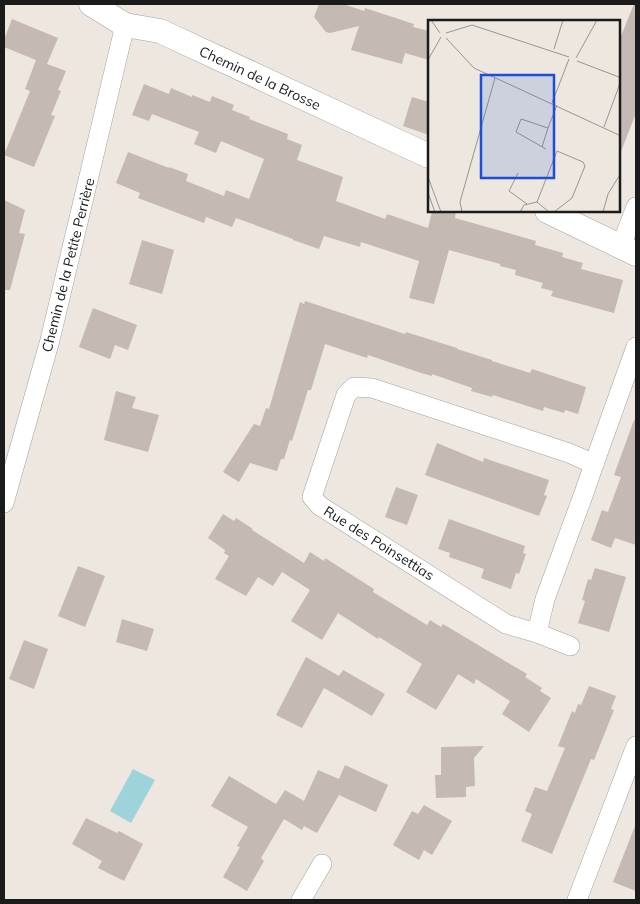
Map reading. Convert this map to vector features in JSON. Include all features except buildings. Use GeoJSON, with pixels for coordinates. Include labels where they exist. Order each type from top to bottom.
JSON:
{"type":"FeatureCollection","features":[{"type":"Feature","properties":{"kind":"street","name":"Chemin de la Brosse"},"geometry":{"type":"LineString","coordinates":[[91,4],[125,25],[160,31],[428,156]]}},
{"type":"Feature","properties":{"kind":"street","name":"Chemin de la Petite Perrière"},"geometry":{"type":"LineString","coordinates":[[4,502],[50,340],[125,25]]}},
{"type":"Feature","properties":{"kind":"street"},"geometry":{"type":"LineString","coordinates":[[548,212],[629,250],[636,207]]}},
{"type":"Feature","properties":{"kind":"street"},"geometry":{"type":"LineString","coordinates":[[537,632],[546,599],[636,347]]}},
{"type":"Feature","properties":{"kind":"street","name":"Rue des Poinsettias"},"geometry":{"type":"LineString","coordinates":[[570,646],[537,632],[506,624],[320,506],[312,497],[346,395],[354,387],[372,388],[569,453],[594,464]]}},
{"type":"Feature","properties":{"kind":"street"},"geometry":{"type":"LineString","coordinates":[[577,900],[636,746]]}},
{"type":"Feature","properties":{"kind":"street"},"geometry":{"type":"LineString","coordinates":[[301,900],[322,864]]}},
{"type":"Feature","properties":{"kind":"water"},"geometry":{"type":"Polygon","coordinates":[[[133,769],[155,780],[131,823],[110,811],[133,769]]]}}]}
